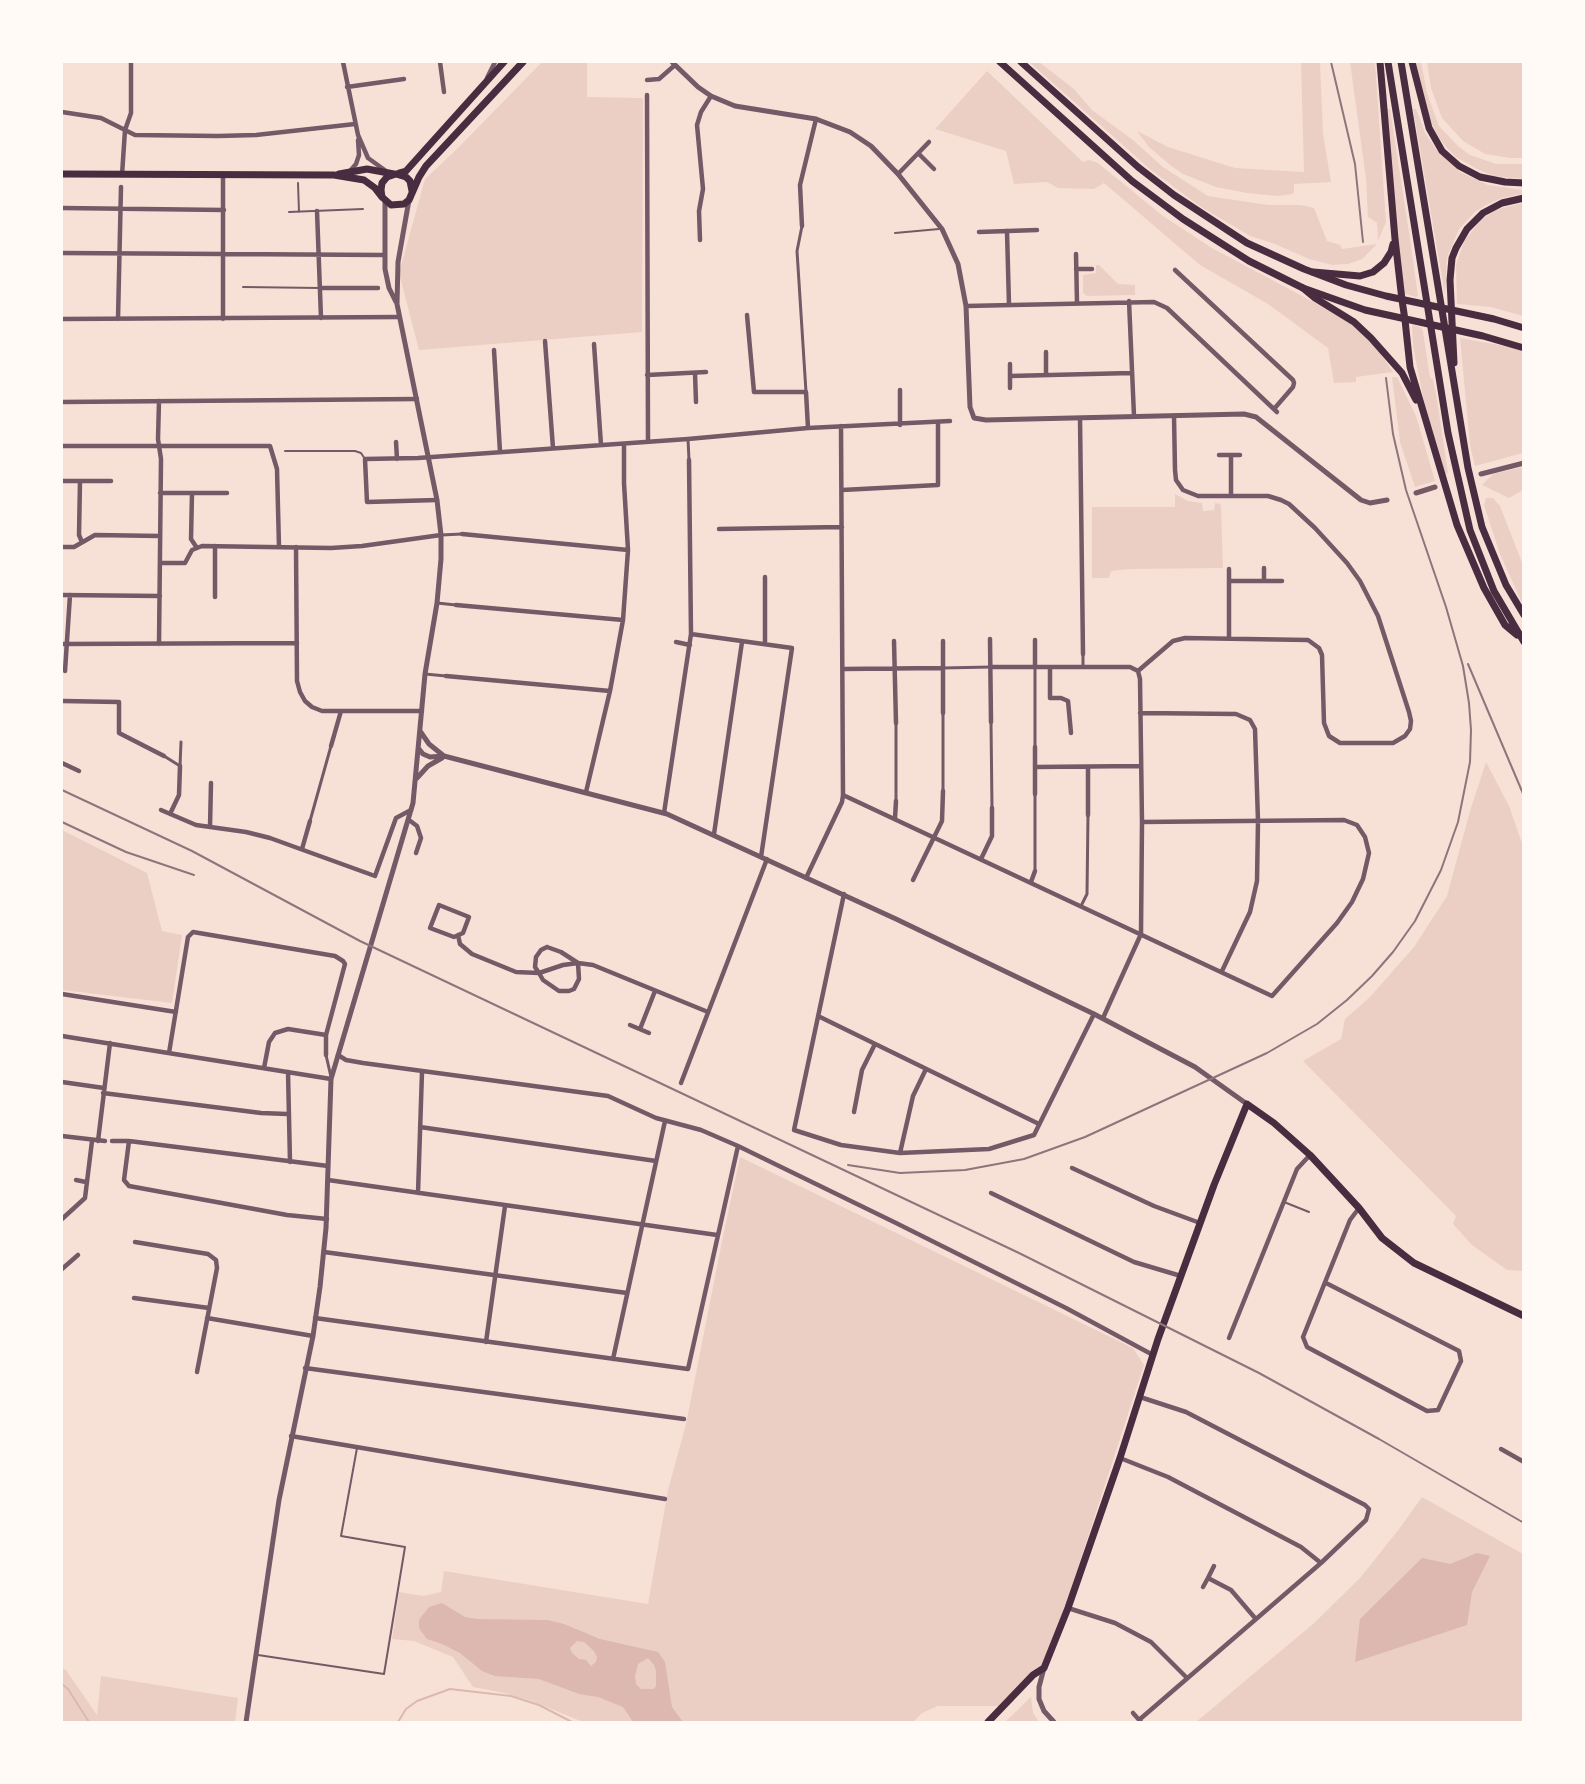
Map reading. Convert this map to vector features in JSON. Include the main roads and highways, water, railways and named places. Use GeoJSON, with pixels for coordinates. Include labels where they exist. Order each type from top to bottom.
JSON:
{"type":"FeatureCollection","features":[{"type":"Feature","properties":{"kind":"main road"},"geometry":{"type":"LineString","coordinates":[[384,199],[382,183],[387,177],[406,171],[504,62]]}},
{"type":"Feature","properties":{"kind":"main road"},"geometry":{"type":"LineString","coordinates":[[62,174],[334,175],[364,180],[384,199],[397,206],[409,200],[419,177],[444,145],[523,62]]}},
{"type":"Feature","properties":{"kind":"main road"},"geometry":{"type":"LineString","coordinates":[[1000,62],[1132,181],[1174,213],[1249,261],[1303,288],[1354,307],[1524,348]]}},
{"type":"Feature","properties":{"kind":"main road"},"geometry":{"type":"LineString","coordinates":[[1021,62],[1138,167],[1174,195],[1247,243],[1312,272],[1354,287],[1524,328]]}},
{"type":"Feature","properties":{"kind":"main road"},"geometry":{"type":"LineString","coordinates":[[1380,62],[1395,239],[1410,367],[1457,525],[1479,577],[1505,625],[1523,641]]}},
{"type":"Feature","properties":{"kind":"main road"},"geometry":{"type":"LineString","coordinates":[[1388,62],[1448,433],[1470,530],[1494,591],[1523,641]]}},
{"type":"Feature","properties":{"kind":"main road"},"geometry":{"type":"LineString","coordinates":[[1401,62],[1468,468],[1482,527],[1506,585],[1524,615]]}},
{"type":"Feature","properties":{"kind":"main road"},"geometry":{"type":"LineString","coordinates":[[1412,62],[1429,128],[1442,151],[1460,166],[1480,177],[1524,183]]}},
{"type":"Feature","properties":{"kind":"main road"},"geometry":{"type":"LineString","coordinates":[[334,175],[367,169],[386,171],[406,177],[410,181],[412,191]]}},
{"type":"Feature","properties":{"kind":"main road"},"geometry":{"type":"LineString","coordinates":[[1456,399],[1450,280],[1456,248],[1467,229],[1483,213],[1502,203],[1524,198]]}},
{"type":"Feature","properties":{"kind":"main road"},"geometry":{"type":"LineString","coordinates":[[1312,272],[1334,273],[1346,277],[1373,272],[1384,263],[1395,239]]}},
{"type":"Feature","properties":{"kind":"main road"},"geometry":{"type":"LineString","coordinates":[[1303,288],[1354,322],[1371,338],[1402,373],[1423,413]]}},
{"type":"Feature","properties":{"kind":"main road"},"geometry":{"type":"LineString","coordinates":[[988,1722],[1033,1675],[1044,1668],[1068,1608],[1200,1223],[1247,1104],[1275,1123],[1310,1155],[1359,1208],[1382,1238],[1414,1263],[1524,1316]]}},
{"type":"Feature","properties":{"kind":"waterway"},"geometry":{"type":"LineString","coordinates":[[62,1684],[68,1689],[89,1722]]}},
{"type":"Feature","properties":{"kind":"waterway"},"geometry":{"type":"LineString","coordinates":[[398,1722],[406,1709],[417,1701],[450,1689],[511,1696],[539,1705],[572,1722]]}},
{"type":"Feature","properties":{"kind":"railway"},"geometry":{"type":"LineString","coordinates":[[1331,62],[1355,164],[1363,242]]}},
{"type":"Feature","properties":{"kind":"railway"},"geometry":{"type":"LineString","coordinates":[[848,1165],[900,1173],[965,1170],[1024,1159],[1085,1137],[1267,1053],[1317,1024],[1372,976],[1415,921],[1441,870],[1458,822],[1470,762],[1471,730],[1463,666],[1446,607],[1406,490],[1393,434],[1386,378]]}},
{"type":"Feature","properties":{"kind":"railway"},"geometry":{"type":"LineString","coordinates":[[1468,664],[1524,796]]}},
{"type":"Feature","properties":{"kind":"railway"},"geometry":{"type":"LineString","coordinates":[[62,790],[192,851],[360,941],[1019,1253],[1259,1373],[1524,1523]]}},
{"type":"Feature","properties":{"kind":"railway"},"geometry":{"type":"LineString","coordinates":[[62,822],[126,852],[194,875]]}}]}
